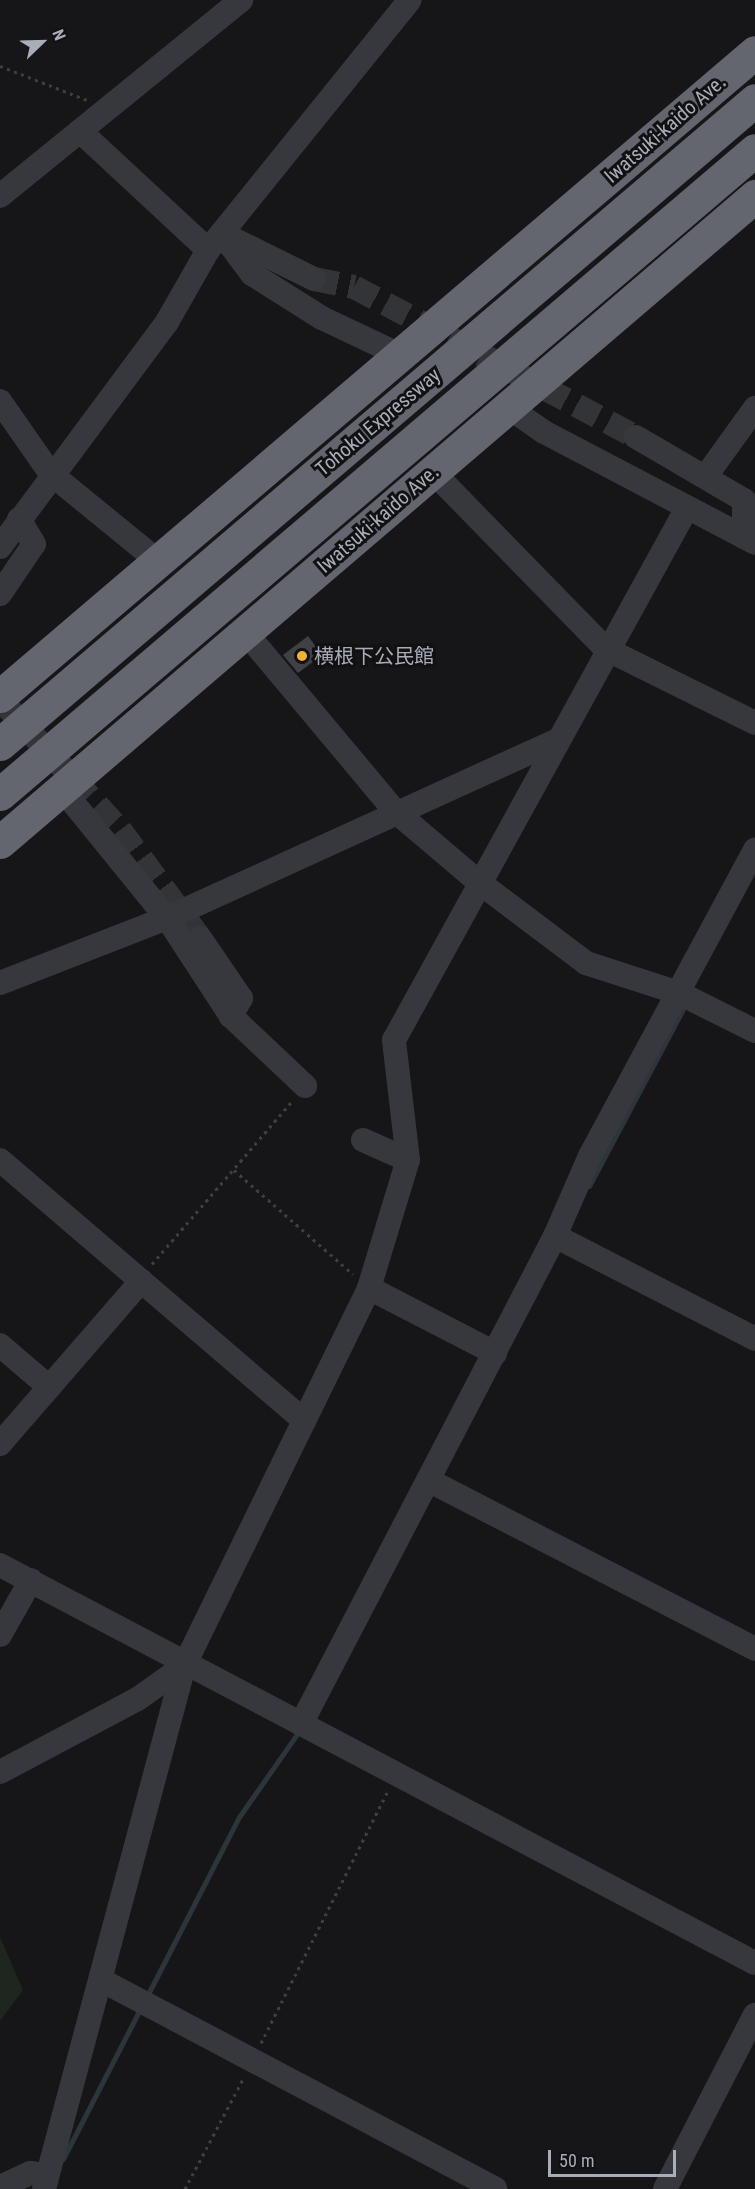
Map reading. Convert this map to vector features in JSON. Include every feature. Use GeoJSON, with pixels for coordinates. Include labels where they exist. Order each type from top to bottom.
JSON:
{"type":"FeatureCollection","features":[{"type":"Feature","properties":{"kind":"highway","name":"Iwatsuki-kaido Ave."},"geometry":{"type":"LineString","coordinates":[[0,696],[755,52]]}},
{"type":"Feature","properties":{"kind":"highway","name":"Tohoku Expressway"},"geometry":{"type":"LineString","coordinates":[[0,744],[755,100]]}},
{"type":"Feature","properties":{"kind":"highway","name":"Tohoku Expressway"},"geometry":{"type":"LineString","coordinates":[[0,794],[755,150]]}},
{"type":"Feature","properties":{"kind":"highway","name":"Iwatsuki-kaido Ave."},"geometry":{"type":"LineString","coordinates":[[0,842],[755,196]]}},
{"type":"Feature","properties":{"kind":"street"},"geometry":{"type":"LineString","coordinates":[[0,196],[241,0]]}},
{"type":"Feature","properties":{"kind":"street"},"geometry":{"type":"LineString","coordinates":[[0,547],[50,472],[167,322],[215,242],[410,0]]}},
{"type":"Feature","properties":{"kind":"street"},"geometry":{"type":"LineString","coordinates":[[80,131],[252,274],[322,318],[400,355]]}},
{"type":"Feature","properties":{"kind":"street"},"geometry":{"type":"LineString","coordinates":[[215,242],[314,279]]}},
{"type":"Feature","properties":{"kind":"street"},"geometry":{"type":"LineString","coordinates":[[0,401],[50,472],[158,561]]}},
{"type":"Feature","properties":{"kind":"street"},"geometry":{"type":"LineString","coordinates":[[508,407],[544,432],[750,540]]}},
{"type":"Feature","properties":{"kind":"street"},"geometry":{"type":"LineString","coordinates":[[706,476],[755,408]]}},
{"type":"Feature","properties":{"kind":"street"},"geometry":{"type":"LineString","coordinates":[[636,436],[744,500],[750,540]]}},
{"type":"Feature","properties":{"kind":"street"},"geometry":{"type":"LineString","coordinates":[[433,472],[606,649],[755,723]]}},
{"type":"Feature","properties":{"kind":"street"},"geometry":{"type":"LineString","coordinates":[[0,2187],[30,2174],[45,2182],[184,1666],[369,1288],[408,1160],[394,1040],[555,741],[687,508]]}},
{"type":"Feature","properties":{"kind":"street"},"geometry":{"type":"LineString","coordinates":[[0,594],[34,544],[20,519]]}},
{"type":"Feature","properties":{"kind":"street"},"geometry":{"type":"LineString","coordinates":[[246,633],[395,811],[480,883],[586,963],[679,993],[755,1031]]}},
{"type":"Feature","properties":{"kind":"street"},"geometry":{"type":"LineString","coordinates":[[0,983],[166,918],[395,811],[555,741]]}},
{"type":"Feature","properties":{"kind":"street"},"geometry":{"type":"LineString","coordinates":[[62,789],[166,918],[231,1016],[305,1086]]}},
{"type":"Feature","properties":{"kind":"street"},"geometry":{"type":"LineString","coordinates":[[301,1724],[555,1236],[590,1156],[755,850]]}},
{"type":"Feature","properties":{"kind":"street"},"geometry":{"type":"LineString","coordinates":[[200,938],[241,998],[231,1016]]}},
{"type":"Feature","properties":{"kind":"street"},"geometry":{"type":"LineString","coordinates":[[363,1140],[408,1160]]}},
{"type":"Feature","properties":{"kind":"street"},"geometry":{"type":"LineString","coordinates":[[0,1160],[305,1421]]}},
{"type":"Feature","properties":{"kind":"street"},"geometry":{"type":"LineString","coordinates":[[555,1236],[755,1339]]}},
{"type":"Feature","properties":{"kind":"street"},"geometry":{"type":"LineString","coordinates":[[0,1444],[139,1280]]}},
{"type":"Feature","properties":{"kind":"street"},"geometry":{"type":"LineString","coordinates":[[369,1288],[495,1353]]}},
{"type":"Feature","properties":{"kind":"street"},"geometry":{"type":"LineString","coordinates":[[0,1345],[49,1387]]}},
{"type":"Feature","properties":{"kind":"street"},"geometry":{"type":"LineString","coordinates":[[428,1480],[755,1649]]}},
{"type":"Feature","properties":{"kind":"street"},"geometry":{"type":"LineString","coordinates":[[0,1565],[184,1666],[301,1724],[755,1963]]}},
{"type":"Feature","properties":{"kind":"street"},"geometry":{"type":"LineString","coordinates":[[0,1635],[31,1580]]}},
{"type":"Feature","properties":{"kind":"street"},"geometry":{"type":"LineString","coordinates":[[0,1772],[139,1698],[184,1666]]}},
{"type":"Feature","properties":{"kind":"street"},"geometry":{"type":"LineString","coordinates":[[101,1980],[251,2062],[495,2189]]}},
{"type":"Feature","properties":{"kind":"street"},"geometry":{"type":"LineString","coordinates":[[665,2189],[755,2015]]}},
{"type":"Feature","properties":{"kind":"path"},"geometry":{"type":"LineString","coordinates":[[0,66],[108,108]]}},
{"type":"Feature","properties":{"kind":"path"},"geometry":{"type":"LineString","coordinates":[[139,1280],[305,1086]]}},
{"type":"Feature","properties":{"kind":"path"},"geometry":{"type":"LineString","coordinates":[[234,1170],[369,1288]]}},
{"type":"Feature","properties":{"kind":"path"},"geometry":{"type":"LineString","coordinates":[[186,2189],[396,1774]]}},
{"type":"Feature","properties":{"kind":"shaded area"},"geometry":{"type":"Polygon","coordinates":[[[0,1937],[23,1990],[0,2021],[0,1937]]]}},
{"type":"Feature","properties":{"kind":"building","name":"横根下公民館"},"geometry":{"type":"Polygon","coordinates":[[[308,636],[322,655],[298,673],[283,655],[308,636]]]}},
{"type":"Feature","properties":{"kind":"waterway"},"geometry":{"type":"LineString","coordinates":[[589,1186],[684,1007]]}},
{"type":"Feature","properties":{"kind":"waterway"},"geometry":{"type":"LineString","coordinates":[[147,1996],[239,1817],[300,1730]]}},
{"type":"Feature","properties":{"kind":"waterway"},"geometry":{"type":"LineString","coordinates":[[63,2159],[141,2007]]}},
{"type":"Feature","properties":{"kind":"tunnel"},"geometry":{"type":"LineString","coordinates":[[314,279],[354,287],[636,437]]}},
{"type":"Feature","properties":{"kind":"tunnel"},"geometry":{"type":"LineString","coordinates":[[0,699],[120,830],[200,938]]}},
{"type":"Feature","properties":{"kind":"place","name":"横根下公民館"},"geometry":{"type":"Point","coordinates":[302,656]}}]}
